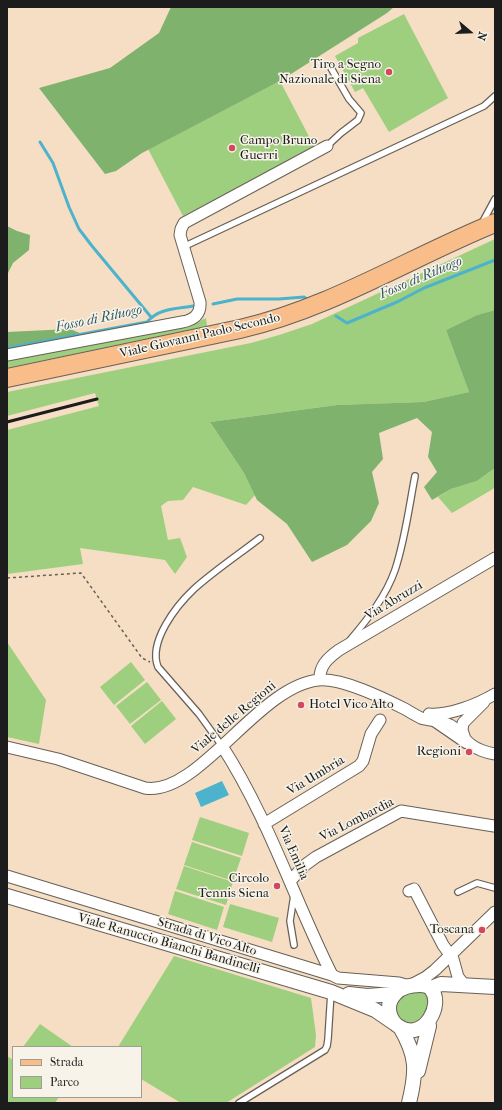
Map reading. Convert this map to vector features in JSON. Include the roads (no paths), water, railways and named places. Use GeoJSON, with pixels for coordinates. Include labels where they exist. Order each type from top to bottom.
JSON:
{"type":"FeatureCollection","features":[{"type":"Feature","properties":{"kind":"main road","name":"Viale Giovanni Paolo Secondo"},"geometry":{"type":"LineString","coordinates":[[7,378],[232,331],[272,321],[349,292],[495,223]]}},
{"type":"Feature","properties":{"kind":"street"},"geometry":{"type":"LineString","coordinates":[[7,355],[187,322],[195,318],[200,310],[200,302],[180,235],[180,229],[184,223],[327,146]]}},
{"type":"Feature","properties":{"kind":"street","name":"Via Abruzzi"},"geometry":{"type":"LineString","coordinates":[[320,680],[320,671],[324,663],[344,646],[495,558]]}},
{"type":"Feature","properties":{"kind":"street","name":"Viale delle Regioni"},"geometry":{"type":"LineString","coordinates":[[7,747],[58,759],[136,786],[154,789],[168,786],[187,775],[204,762],[250,720],[289,691],[309,682],[320,680],[339,683],[361,690],[407,710],[419,717],[450,725],[472,745],[492,753]]}},
{"type":"Feature","properties":{"kind":"street"},"geometry":{"type":"LineString","coordinates":[[407,710],[427,714],[444,714],[493,695]]}},
{"type":"Feature","properties":{"kind":"street"},"geometry":{"type":"LineString","coordinates":[[465,739],[462,730],[463,723],[493,695]]}},
{"type":"Feature","properties":{"kind":"street","name":"Via Umbria"},"geometry":{"type":"LineString","coordinates":[[264,824],[359,766],[363,761],[371,734],[380,720]]}},
{"type":"Feature","properties":{"kind":"street","name":"Via Emilia"},"geometry":{"type":"LineString","coordinates":[[222,746],[237,771],[264,824],[332,975]]}},
{"type":"Feature","properties":{"kind":"street","name":"Via Lombardia"},"geometry":{"type":"LineString","coordinates":[[290,881],[305,865],[316,857],[401,811],[494,826]]}},
{"type":"Feature","properties":{"kind":"street","name":"Strada di Vico Alto"},"geometry":{"type":"LineString","coordinates":[[7,876],[340,978],[420,985],[432,992]]}},
{"type":"Feature","properties":{"kind":"street"},"geometry":{"type":"LineString","coordinates":[[409,891],[414,889],[443,945],[451,954],[455,962],[458,977],[464,986]]}},
{"type":"Feature","properties":{"kind":"street","name":"Viale Ranuccio Bianchi Bandinelli"},"geometry":{"type":"LineString","coordinates":[[7,896],[331,992],[375,1010],[386,1016],[397,1025]]}},
{"type":"Feature","properties":{"kind":"street"},"geometry":{"type":"LineString","coordinates":[[410,1098],[414,1069],[413,1058],[409,1043],[391,1018],[389,1005],[395,994],[432,973],[495,912]]}},
{"type":"Feature","properties":{"kind":"street"},"geometry":{"type":"LineString","coordinates":[[397,1025],[412,1030],[418,1029],[428,1022],[432,1014],[432,992],[451,954]]}},
{"type":"Feature","properties":{"kind":"street"},"geometry":{"type":"LineString","coordinates":[[432,992],[444,993],[464,986],[495,988]]}},
{"type":"Feature","properties":{"kind":"street","name":"Viale Ranuccio Bianchi Bandinelli"},"geometry":{"type":"LineString","coordinates":[[331,992],[367,996],[395,994]]}},
{"type":"Feature","properties":{"kind":"street"},"geometry":{"type":"LineString","coordinates":[[410,1098],[429,1026],[428,1022]]}},
{"type":"Feature","properties":{"kind":"lane"},"geometry":{"type":"LineString","coordinates":[[327,146],[358,120],[361,113],[349,99],[331,68]]}},
{"type":"Feature","properties":{"kind":"lane"},"geometry":{"type":"LineString","coordinates":[[183,247],[449,123],[484,106],[495,96]]}},
{"type":"Feature","properties":{"kind":"lane"},"geometry":{"type":"LineString","coordinates":[[478,230],[495,199]]}},
{"type":"Feature","properties":{"kind":"lane"},"geometry":{"type":"LineString","coordinates":[[344,646],[368,618],[392,577],[402,542],[415,476]]}},
{"type":"Feature","properties":{"kind":"lane"},"geometry":{"type":"LineString","coordinates":[[222,746],[199,714],[158,667],[155,654],[158,640],[172,616],[185,599],[206,580],[260,538]]}},
{"type":"Feature","properties":{"kind":"lane"},"geometry":{"type":"LineString","coordinates":[[429,720],[470,748],[492,753]]}},
{"type":"Feature","properties":{"kind":"lane"},"geometry":{"type":"LineString","coordinates":[[458,892],[478,883],[495,888]]}},
{"type":"Feature","properties":{"kind":"lane"},"geometry":{"type":"LineString","coordinates":[[294,945],[290,921],[295,893]]}},
{"type":"Feature","properties":{"kind":"lane"},"geometry":{"type":"LineString","coordinates":[[239,1103],[325,1050],[328,1043],[331,992]]}},
{"type":"Feature","properties":{"kind":"water"},"geometry":{"type":"Polygon","coordinates":[[[222,781],[229,795],[201,807],[195,793],[222,781]]]}},
{"type":"Feature","properties":{"kind":"waterway"},"geometry":{"type":"LineString","coordinates":[[40,142],[53,163],[69,207],[79,229],[151,317]]}},
{"type":"Feature","properties":{"kind":"waterway","name":"Fosso di Riluogo"},"geometry":{"type":"LineString","coordinates":[[336,316],[347,323],[397,302],[424,288],[495,260]]}},
{"type":"Feature","properties":{"kind":"waterway","name":"Fosso di Riluogo"},"geometry":{"type":"LineString","coordinates":[[213,304],[237,299],[279,299],[304,297],[307,299]]}},
{"type":"Feature","properties":{"kind":"waterway","name":"Fosso di Riluogo"},"geometry":{"type":"LineString","coordinates":[[7,348],[147,322],[152,317],[162,312],[193,306]]}},
{"type":"Feature","properties":{"kind":"railway"},"geometry":{"type":"LineString","coordinates":[[7,422],[97,399]]}},
{"type":"Feature","properties":{"kind":"place","name":"Tiro a Segno Nazionale di Siena"},"geometry":{"type":"Point","coordinates":[389,72]}},
{"type":"Feature","properties":{"kind":"place","name":"Campo Bruno Guerri"},"geometry":{"type":"Point","coordinates":[232,148]}},
{"type":"Feature","properties":{"kind":"place","name":"Hotel Vico Alto"},"geometry":{"type":"Point","coordinates":[301,705]}},
{"type":"Feature","properties":{"kind":"place","name":"Regioni"},"geometry":{"type":"Point","coordinates":[469,752]}},
{"type":"Feature","properties":{"kind":"place","name":"Circolo Tennis Siena"},"geometry":{"type":"Point","coordinates":[277,886]}},
{"type":"Feature","properties":{"kind":"place","name":"Toscana"},"geometry":{"type":"Point","coordinates":[482,930]}}]}
